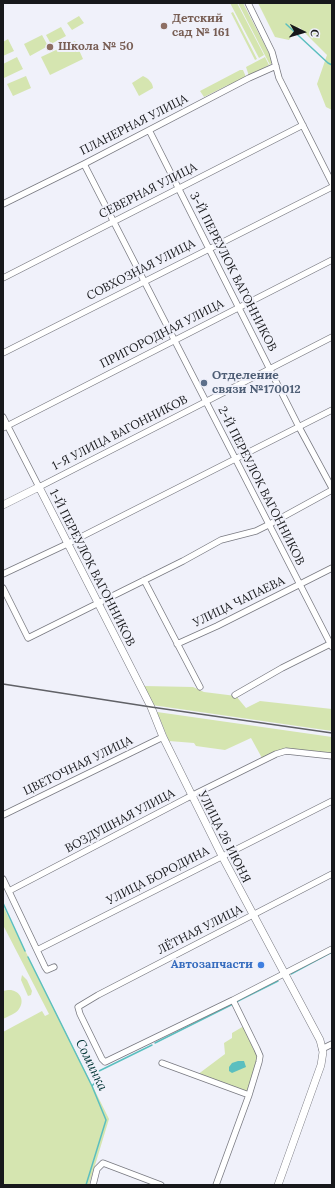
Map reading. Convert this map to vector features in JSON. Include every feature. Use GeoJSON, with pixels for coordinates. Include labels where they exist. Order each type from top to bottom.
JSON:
{"type":"FeatureCollection","features":[{"type":"Feature","properties":{"kind":"main road","name":"1-Я УЛИЦА ВАГОННИКОВ"},"geometry":{"type":"LineString","coordinates":[[3,505],[39,487]]}},
{"type":"Feature","properties":{"kind":"main road","name":"1-Й ПЕРЕУЛОК ВАГОННИКОВ"},"geometry":{"type":"LineString","coordinates":[[39,487],[151,707]]}},
{"type":"Feature","properties":{"kind":"main road","name":"УЛИЦА 26 ИЮНЯ"},"geometry":{"type":"LineString","coordinates":[[151,707],[163,736],[192,796],[252,916],[319,1038],[322,1049]]}},
{"type":"Feature","properties":{"kind":"main road"},"geometry":{"type":"LineString","coordinates":[[278,1185],[320,1068],[322,1049]]}},
{"type":"Feature","properties":{"kind":"street"},"geometry":{"type":"LineString","coordinates":[[248,3],[272,52],[279,78],[332,183]]}},
{"type":"Feature","properties":{"kind":"street","name":"ПЛАНЕРНАЯ УЛИЦА"},"geometry":{"type":"LineString","coordinates":[[3,204],[84,164],[249,78],[276,66]]}},
{"type":"Feature","properties":{"kind":"street","name":"СЕВЕРНАЯ УЛИЦА"},"geometry":{"type":"LineString","coordinates":[[3,278],[303,125]]}},
{"type":"Feature","properties":{"kind":"street","name":"3-Й ПЕРЕУЛОК ВАГОННИКОВ"},"geometry":{"type":"LineString","coordinates":[[150,130],[299,427],[332,489]]}},
{"type":"Feature","properties":{"kind":"street","name":"2-Й ПЕРЕУЛОК ВАГОННИКОВ"},"geometry":{"type":"LineString","coordinates":[[84,164],[331,644]]}},
{"type":"Feature","properties":{"kind":"street","name":"СОВХОЗНАЯ УЛИЦА"},"geometry":{"type":"LineString","coordinates":[[3,352],[332,187]]}},
{"type":"Feature","properties":{"kind":"street","name":"ПРИГОРОДНАЯ УЛИЦА"},"geometry":{"type":"LineString","coordinates":[[5,427],[332,260]]}},
{"type":"Feature","properties":{"kind":"street","name":"1-Я УЛИЦА ВАГОННИКОВ"},"geometry":{"type":"LineString","coordinates":[[39,487],[332,337]]}},
{"type":"Feature","properties":{"kind":"street"},"geometry":{"type":"LineString","coordinates":[[3,574],[68,544],[332,410]]}},
{"type":"Feature","properties":{"kind":"street","name":"1-Й ПЕРЕУЛОК ВАГОННИКОВ"},"geometry":{"type":"LineString","coordinates":[[3,417],[5,427],[39,487]]}},
{"type":"Feature","properties":{"kind":"street"},"geometry":{"type":"LineString","coordinates":[[3,588],[28,638],[183,562],[221,540],[256,531],[332,489]]}},
{"type":"Feature","properties":{"kind":"street","name":"УЛИЦА ЧАПАЕВА"},"geometry":{"type":"LineString","coordinates":[[177,644],[217,626],[332,568]]}},
{"type":"Feature","properties":{"kind":"street"},"geometry":{"type":"LineString","coordinates":[[144,580],[200,687]]}},
{"type":"Feature","properties":{"kind":"street"},"geometry":{"type":"LineString","coordinates":[[235,695],[282,668],[331,644]]}},
{"type":"Feature","properties":{"kind":"street","name":"ЦВЕТОЧНАЯ УЛИЦА"},"geometry":{"type":"LineString","coordinates":[[3,815],[163,736]]}},
{"type":"Feature","properties":{"kind":"street","name":"ВОЗДУШНАЯ УЛИЦА"},"geometry":{"type":"LineString","coordinates":[[9,891],[276,754],[286,751],[332,756]]}},
{"type":"Feature","properties":{"kind":"street","name":"УЛИЦА БОРОДИНА"},"geometry":{"type":"LineString","coordinates":[[37,950],[332,801]]}},
{"type":"Feature","properties":{"kind":"street","name":"ЛЁТНАЯ УЛИЦА"},"geometry":{"type":"LineString","coordinates":[[233,1000],[105,1062],[102,1060],[78,1008],[98,995],[332,874]]}},
{"type":"Feature","properties":{"kind":"street"},"geometry":{"type":"LineString","coordinates":[[3,879],[47,970],[54,967]]}},
{"type":"Feature","properties":{"kind":"street"},"geometry":{"type":"LineString","coordinates":[[216,1185],[249,1095],[260,1056],[233,1000],[332,949]]}},
{"type":"Feature","properties":{"kind":"street"},"geometry":{"type":"LineString","coordinates":[[322,1049],[332,1044]]}},
{"type":"Feature","properties":{"kind":"street"},"geometry":{"type":"LineString","coordinates":[[162,1063],[249,1095]]}},
{"type":"Feature","properties":{"kind":"street"},"geometry":{"type":"LineString","coordinates":[[93,1185],[97,1170],[103,1163],[161,1185]]}},
{"type":"Feature","properties":{"kind":"green space"},"geometry":{"type":"Polygon","coordinates":[[[230,3],[237,3],[264,55],[259,58],[230,3]]]}},
{"type":"Feature","properties":{"kind":"green space"},"geometry":{"type":"Polygon","coordinates":[[[238,3],[243,3],[273,61],[270,65],[238,3]]]}},
{"type":"Feature","properties":{"kind":"green space"},"geometry":{"type":"Polygon","coordinates":[[[258,3],[332,3],[332,110],[326,107],[317,84],[327,55],[299,27],[289,40],[275,37],[258,3]]]}},
{"type":"Feature","properties":{"kind":"green space"},"geometry":{"type":"Polygon","coordinates":[[[233,12],[257,59],[255,60],[231,13],[233,12]]]}},
{"type":"Feature","properties":{"kind":"green space"},"geometry":{"type":"Polygon","coordinates":[[[79,16],[84,23],[72,30],[67,23],[79,16]]]}},
{"type":"Feature","properties":{"kind":"green space"},"geometry":{"type":"Polygon","coordinates":[[[61,27],[66,36],[51,44],[46,35],[61,27]]]}},
{"type":"Feature","properties":{"kind":"green space"},"geometry":{"type":"Polygon","coordinates":[[[42,35],[48,46],[30,56],[24,44],[42,35]]]}},
{"type":"Feature","properties":{"kind":"green space"},"geometry":{"type":"Polygon","coordinates":[[[8,39],[14,51],[3,56],[3,42],[8,39]]]}},
{"type":"Feature","properties":{"kind":"green space"},"geometry":{"type":"Polygon","coordinates":[[[75,41],[83,59],[50,75],[41,57],[75,41]]]}},
{"type":"Feature","properties":{"kind":"green space"},"geometry":{"type":"Polygon","coordinates":[[[17,57],[23,69],[4,78],[3,64],[17,57]]]}},
{"type":"Feature","properties":{"kind":"green space"},"geometry":{"type":"Polygon","coordinates":[[[265,57],[269,65],[249,76],[246,67],[265,57]]]}},
{"type":"Feature","properties":{"kind":"green space"},"geometry":{"type":"Polygon","coordinates":[[[240,70],[243,70],[246,77],[232,86],[228,85],[204,97],[200,91],[240,70]]]}},
{"type":"Feature","properties":{"kind":"green space"},"geometry":{"type":"Polygon","coordinates":[[[26,76],[31,88],[13,96],[7,84],[26,76]]]}},
{"type":"Feature","properties":{"kind":"green space"},"geometry":{"type":"Polygon","coordinates":[[[143,76],[150,81],[153,88],[139,96],[132,83],[143,76]]]}},
{"type":"Feature","properties":{"kind":"green space"},"geometry":{"type":"Polygon","coordinates":[[[144,686],[193,687],[204,692],[236,696],[246,708],[260,701],[332,709],[332,731],[152,705],[144,686]]]}},
{"type":"Feature","properties":{"kind":"green space"},"geometry":{"type":"Polygon","coordinates":[[[157,712],[332,737],[332,754],[284,749],[262,758],[251,738],[225,750],[196,746],[194,743],[169,741],[157,712]]]}},
{"type":"Feature","properties":{"kind":"green space"},"geometry":{"type":"Polygon","coordinates":[[[3,906],[109,1119],[89,1185],[3,1185],[3,1032],[42,1011],[45,1016],[49,1014],[3,925],[3,906]]]}},
{"type":"Feature","properties":{"kind":"green space"},"geometry":{"type":"Polygon","coordinates":[[[22,975],[27,980],[32,991],[31,995],[28,996],[21,980],[22,975]]]}},
{"type":"Feature","properties":{"kind":"green space"},"geometry":{"type":"Polygon","coordinates":[[[8,990],[18,993],[22,1002],[18,1011],[3,1019],[3,991],[8,990]]]}},
{"type":"Feature","properties":{"kind":"green space"},"geometry":{"type":"Polygon","coordinates":[[[244,1026],[256,1050],[258,1061],[248,1093],[197,1075],[225,1054],[224,1043],[232,1038],[232,1033],[244,1026]]]}},
{"type":"Feature","properties":{"kind":"water"},"geometry":{"type":"Polygon","coordinates":[[[244,1061],[246,1067],[232,1073],[229,1071],[229,1067],[232,1063],[244,1061]]]}},
{"type":"Feature","properties":{"kind":"waterway"},"geometry":{"type":"LineString","coordinates":[[286,24],[332,65]]}},
{"type":"Feature","properties":{"kind":"waterway","name":"Соминка"},"geometry":{"type":"LineString","coordinates":[[3,903],[25,951]]}},
{"type":"Feature","properties":{"kind":"waterway"},"geometry":{"type":"LineString","coordinates":[[291,974],[332,952]]}},
{"type":"Feature","properties":{"kind":"waterway","name":"Соминка"},"geometry":{"type":"LineString","coordinates":[[28,957],[92,1086],[106,1120],[86,1185]]}},
{"type":"Feature","properties":{"kind":"waterway"},"geometry":{"type":"LineString","coordinates":[[236,1002],[278,981]]}},
{"type":"Feature","properties":{"kind":"waterway"},"geometry":{"type":"LineString","coordinates":[[155,1043],[233,1004]]}},
{"type":"Feature","properties":{"kind":"waterway"},"geometry":{"type":"LineString","coordinates":[[92,1086],[98,1079],[97,1072],[152,1045]]}},
{"type":"Feature","properties":{"kind":"railway"},"geometry":{"type":"LineString","coordinates":[[3,684],[332,733]]}},
{"type":"Feature","properties":{"kind":"place","name":"Детский сад № 161"},"geometry":{"type":"Point","coordinates":[164,26]}},
{"type":"Feature","properties":{"kind":"place","name":"Школа № 50"},"geometry":{"type":"Point","coordinates":[50,47]}},
{"type":"Feature","properties":{"kind":"place","name":"Отделение связи №170012"},"geometry":{"type":"Point","coordinates":[204,383]}},
{"type":"Feature","properties":{"kind":"place","name":"Автозапчасти"},"geometry":{"type":"Point","coordinates":[261,965]}}]}
